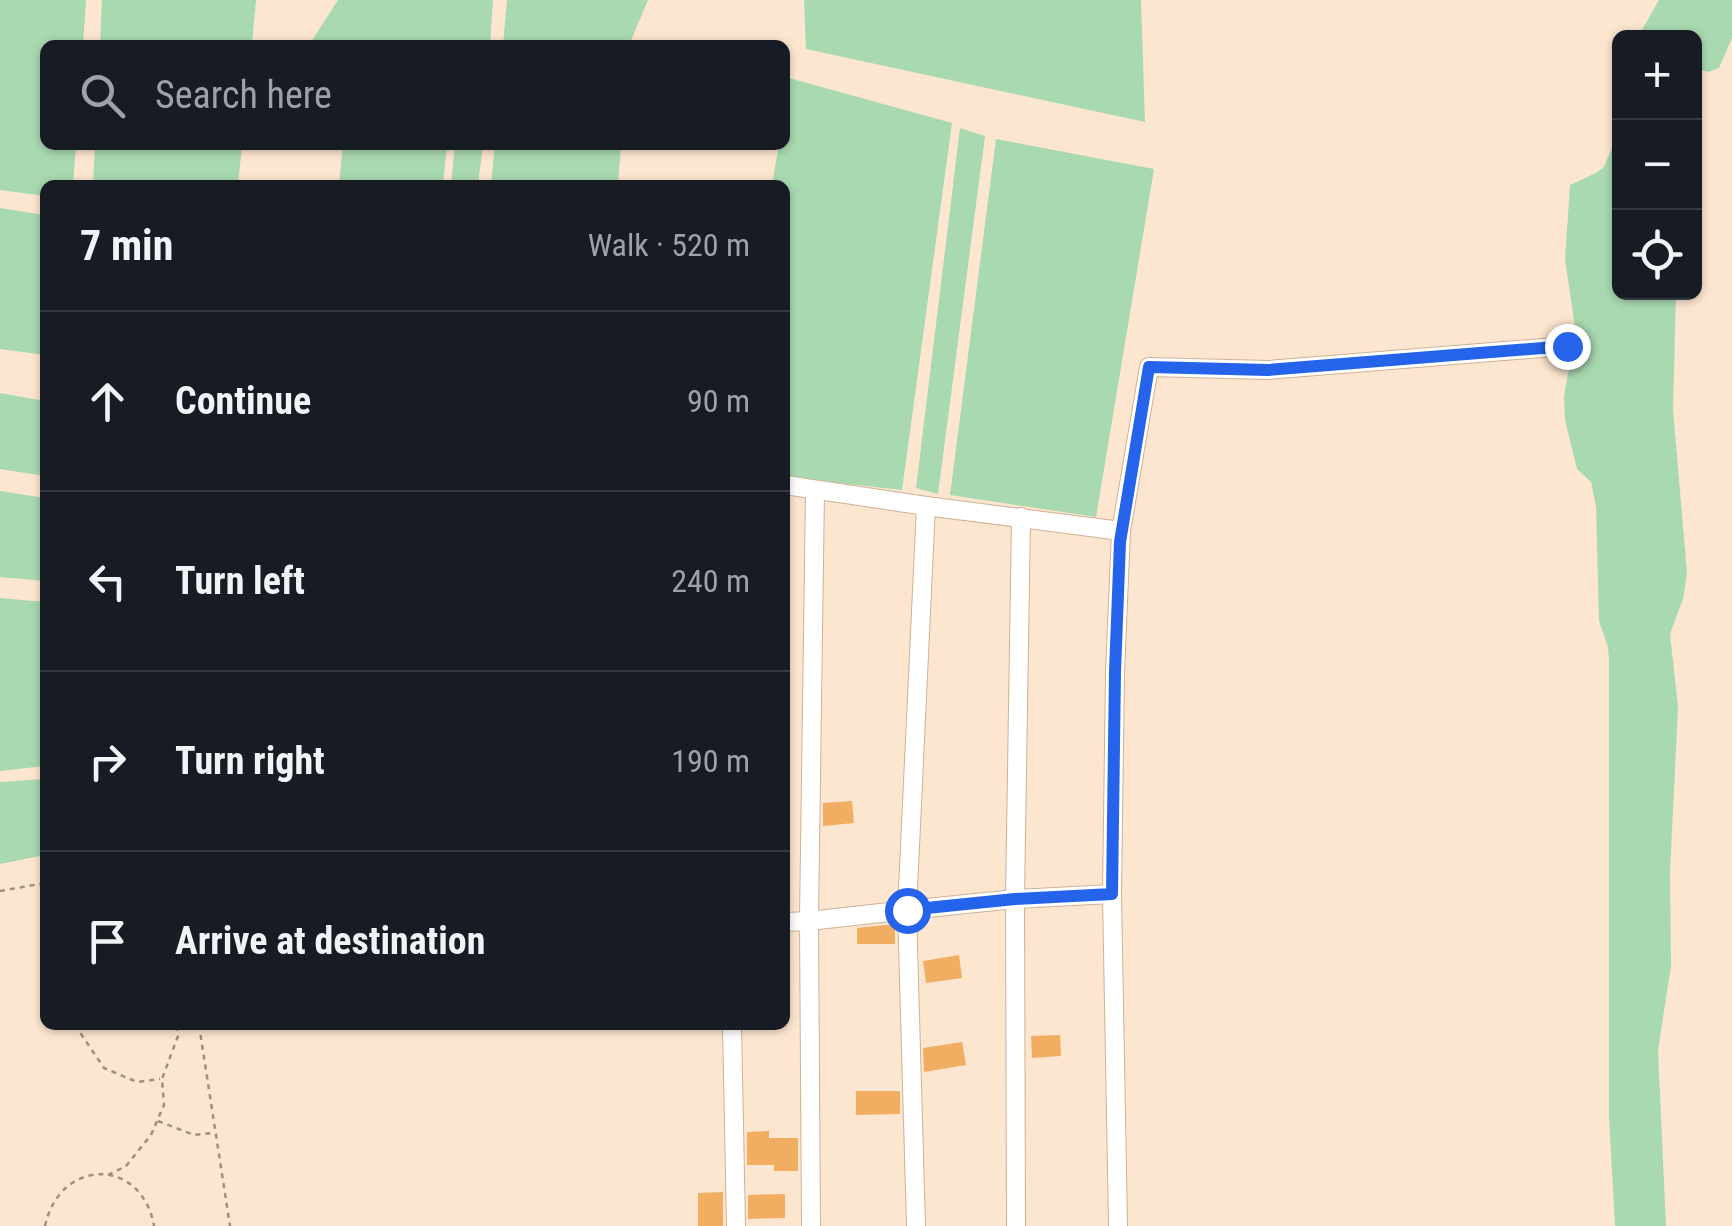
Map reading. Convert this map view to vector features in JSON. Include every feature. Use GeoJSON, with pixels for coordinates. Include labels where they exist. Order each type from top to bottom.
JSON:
{"type":"FeatureCollection","features":[{"type":"Feature","properties":{"kind":"street"},"geometry":{"type":"LineString","coordinates":[[1118,1226],[1112,894],[1115,672],[1121,531],[1149,367],[1268,370],[1567,346]]}},
{"type":"Feature","properties":{"kind":"street"},"geometry":{"type":"LineString","coordinates":[[790,486],[1121,531]]}},
{"type":"Feature","properties":{"kind":"street"},"geometry":{"type":"LineString","coordinates":[[811,1226],[809,921],[815,490]]}},
{"type":"Feature","properties":{"kind":"street"},"geometry":{"type":"LineString","coordinates":[[916,1226],[907,910],[926,506]]}},
{"type":"Feature","properties":{"kind":"street"},"geometry":{"type":"LineString","coordinates":[[1016,1226],[1015,899],[1021,517]]}},
{"type":"Feature","properties":{"kind":"street"},"geometry":{"type":"LineString","coordinates":[[790,922],[1015,899],[1112,894]]}},
{"type":"Feature","properties":{"kind":"street"},"geometry":{"type":"LineString","coordinates":[[732,1030],[736,1226]]}},
{"type":"Feature","properties":{"kind":"path"},"geometry":{"type":"LineString","coordinates":[[0,891],[40,884]]}},
{"type":"Feature","properties":{"kind":"path"},"geometry":{"type":"LineString","coordinates":[[77,1030],[104,1068],[138,1082],[162,1079]]}},
{"type":"Feature","properties":{"kind":"path"},"geometry":{"type":"LineString","coordinates":[[44,1226],[58,1192],[72,1181],[126,1166],[151,1135],[164,1105],[162,1079],[177,1030]]}},
{"type":"Feature","properties":{"kind":"path"},"geometry":{"type":"LineString","coordinates":[[199,1030],[230,1226]]}},
{"type":"Feature","properties":{"kind":"path"},"geometry":{"type":"LineString","coordinates":[[157,1121],[194,1135],[216,1133]]}},
{"type":"Feature","properties":{"kind":"path"},"geometry":{"type":"LineString","coordinates":[[108,1174],[140,1191],[150,1206],[154,1226]]}},
{"type":"Feature","properties":{"kind":"green space"},"geometry":{"type":"Polygon","coordinates":[[[0,0],[86,0],[83,40],[40,40],[40,150],[76,150],[73,180],[40,180],[40,195],[0,190],[0,0]]]}},
{"type":"Feature","properties":{"kind":"green space"},"geometry":{"type":"Polygon","coordinates":[[[102,0],[256,0],[252,40],[100,40],[102,0]]]}},
{"type":"Feature","properties":{"kind":"green space"},"geometry":{"type":"Polygon","coordinates":[[[338,0],[493,0],[490,40],[312,40],[338,0]]]}},
{"type":"Feature","properties":{"kind":"green space"},"geometry":{"type":"Polygon","coordinates":[[[507,0],[648,0],[631,40],[503,40],[507,0]]]}},
{"type":"Feature","properties":{"kind":"green space"},"geometry":{"type":"Polygon","coordinates":[[[804,0],[1141,0],[1145,122],[806,49],[804,0]]]}},
{"type":"Feature","properties":{"kind":"green space"},"geometry":{"type":"Polygon","coordinates":[[[1659,0],[1732,0],[1732,38],[1719,68],[1709,72],[1702,70],[1702,30],[1642,30],[1659,0]]]}},
{"type":"Feature","properties":{"kind":"green space"},"geometry":{"type":"Polygon","coordinates":[[[790,78],[952,123],[902,490],[790,478],[790,180],[773,180],[778,150],[790,150],[790,78]]]}},
{"type":"Feature","properties":{"kind":"green space"},"geometry":{"type":"Polygon","coordinates":[[[960,128],[985,136],[938,494],[916,488],[960,128]]]}},
{"type":"Feature","properties":{"kind":"green space"},"geometry":{"type":"Polygon","coordinates":[[[996,139],[1154,169],[1096,517],[950,495],[996,139]]]}},
{"type":"Feature","properties":{"kind":"green space"},"geometry":{"type":"Polygon","coordinates":[[[1612,148],[1612,300],[1676,300],[1673,409],[1687,573],[1683,599],[1670,634],[1678,707],[1670,873],[1671,966],[1658,1050],[1666,1226],[1615,1226],[1609,1116],[1609,661],[1599,621],[1596,507],[1591,482],[1577,469],[1565,420],[1568,373],[1578,346],[1565,260],[1570,185],[1604,167],[1612,148]]]}},
{"type":"Feature","properties":{"kind":"green space"},"geometry":{"type":"Polygon","coordinates":[[[95,150],[242,150],[238,180],[93,180],[95,150]]]}},
{"type":"Feature","properties":{"kind":"green space"},"geometry":{"type":"Polygon","coordinates":[[[342,150],[446,150],[444,180],[340,180],[342,150]]]}},
{"type":"Feature","properties":{"kind":"green space"},"geometry":{"type":"Polygon","coordinates":[[[454,150],[482,150],[479,180],[452,180],[454,150]]]}},
{"type":"Feature","properties":{"kind":"green space"},"geometry":{"type":"Polygon","coordinates":[[[494,150],[621,150],[618,180],[492,180],[494,150]]]}},
{"type":"Feature","properties":{"kind":"green space"},"geometry":{"type":"Polygon","coordinates":[[[0,208],[40,214],[40,354],[0,349],[0,208]]]}},
{"type":"Feature","properties":{"kind":"green space"},"geometry":{"type":"Polygon","coordinates":[[[0,393],[40,400],[40,475],[0,469],[0,393]]]}},
{"type":"Feature","properties":{"kind":"green space"},"geometry":{"type":"Polygon","coordinates":[[[0,491],[40,497],[40,581],[0,577],[0,491]]]}},
{"type":"Feature","properties":{"kind":"green space"},"geometry":{"type":"Polygon","coordinates":[[[0,598],[40,602],[40,767],[0,771],[0,598]]]}},
{"type":"Feature","properties":{"kind":"green space"},"geometry":{"type":"Polygon","coordinates":[[[40,779],[40,856],[0,864],[0,782],[40,779]]]}},
{"type":"Feature","properties":{"kind":"building"},"geometry":{"type":"Polygon","coordinates":[[[852,801],[854,823],[823,826],[823,803],[852,801]]]}},
{"type":"Feature","properties":{"kind":"building"},"geometry":{"type":"Polygon","coordinates":[[[895,924],[895,944],[857,944],[857,928],[895,924]]]}},
{"type":"Feature","properties":{"kind":"building"},"geometry":{"type":"Polygon","coordinates":[[[959,955],[962,978],[926,983],[923,961],[959,955]]]}},
{"type":"Feature","properties":{"kind":"building"},"geometry":{"type":"Polygon","coordinates":[[[1060,1035],[1061,1056],[1032,1058],[1031,1036],[1060,1035]]]}},
{"type":"Feature","properties":{"kind":"building"},"geometry":{"type":"Polygon","coordinates":[[[962,1042],[966,1065],[924,1072],[923,1048],[962,1042]]]}},
{"type":"Feature","properties":{"kind":"building"},"geometry":{"type":"Polygon","coordinates":[[[856,1091],[900,1091],[900,1114],[856,1115],[856,1091]]]}},
{"type":"Feature","properties":{"kind":"building"},"geometry":{"type":"Polygon","coordinates":[[[769,1131],[769,1138],[798,1138],[798,1171],[774,1171],[774,1165],[747,1165],[747,1132],[769,1131]]]}},
{"type":"Feature","properties":{"kind":"building"},"geometry":{"type":"Polygon","coordinates":[[[723,1192],[723,1226],[698,1226],[698,1193],[723,1192]]]}},
{"type":"Feature","properties":{"kind":"building"},"geometry":{"type":"Polygon","coordinates":[[[785,1194],[785,1218],[748,1219],[748,1195],[785,1194]]]}},
{"type":"Feature","properties":{"kind":"route"},"geometry":{"type":"LineString","coordinates":[[907,910],[1112,894],[1120,542],[1149,367],[1268,370],[1567,346]]}}]}
